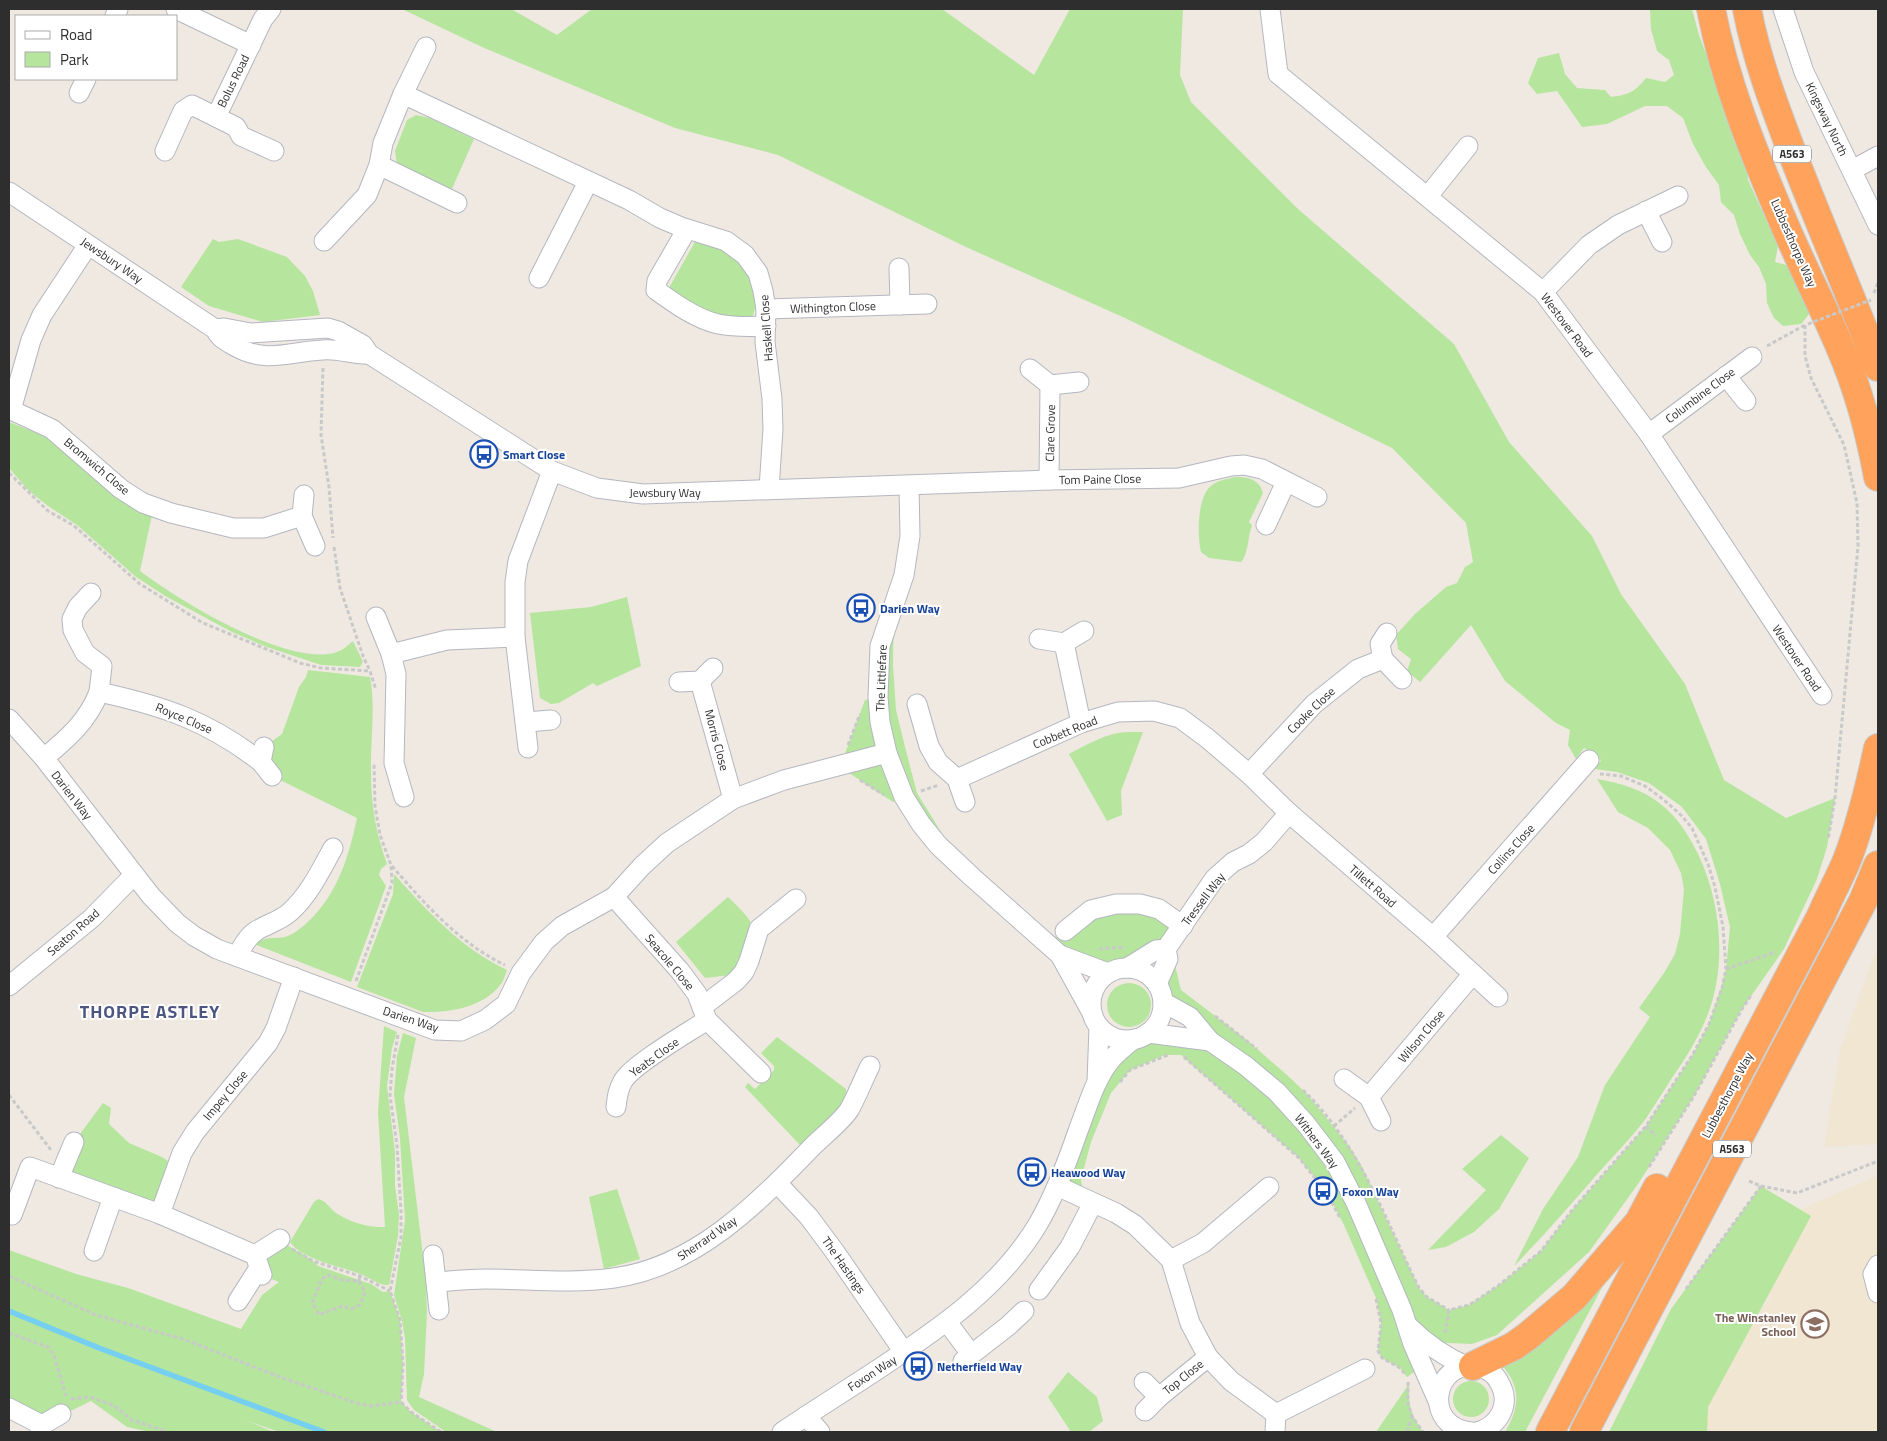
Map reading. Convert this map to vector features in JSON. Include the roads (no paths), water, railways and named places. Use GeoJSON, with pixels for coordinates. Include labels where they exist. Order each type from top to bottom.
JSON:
{"type":"FeatureCollection","features":[{"type":"Feature","properties":{"kind":"highway","name":"Lubbesthorpe Way"},"geometry":{"type":"LineString","coordinates":[[1711,9],[1728,82],[1782,220],[1841,348],[1869,435],[1878,477]]}},
{"type":"Feature","properties":{"kind":"highway","name":"A563"},"geometry":{"type":"LineString","coordinates":[[1747,9],[1767,88],[1878,367]]}},
{"type":"Feature","properties":{"kind":"highway","name":"Lubbesthorpe Way"},"geometry":{"type":"LineString","coordinates":[[1550,1432],[1768,992],[1821,916],[1847,859],[1864,806],[1878,748]]}},
{"type":"Feature","properties":{"kind":"highway","name":"A563"},"geometry":{"type":"LineString","coordinates":[[1584,1432],[1863,900],[1878,864]]}},
{"type":"Feature","properties":{"kind":"highway"},"geometry":{"type":"LineString","coordinates":[[1470,1366],[1514,1346],[1574,1297],[1639,1222],[1768,992]]}},
{"type":"Feature","properties":{"kind":"street","name":"Bolus Road"},"geometry":{"type":"LineString","coordinates":[[176,9],[251,44]]}},
{"type":"Feature","properties":{"kind":"street","name":"Westover Road"},"geometry":{"type":"LineString","coordinates":[[1270,9],[1278,74],[1543,292],[1649,434],[1822,695]]}},
{"type":"Feature","properties":{"kind":"street","name":"Kingsway North"},"geometry":{"type":"LineString","coordinates":[[1783,9],[1804,72],[1878,225]]}},
{"type":"Feature","properties":{"kind":"street","name":"Bolus Road"},"geometry":{"type":"LineString","coordinates":[[216,117],[267,14]]}},
{"type":"Feature","properties":{"kind":"street"},"geometry":{"type":"LineString","coordinates":[[324,241],[367,195],[403,94],[426,47]]}},
{"type":"Feature","properties":{"kind":"street","name":"Haskell Close"},"geometry":{"type":"LineString","coordinates":[[403,94],[629,200],[660,218],[726,241],[745,254],[758,273],[763,291],[766,317],[773,429],[769,489]]}},
{"type":"Feature","properties":{"kind":"street","name":"Bolus Road"},"geometry":{"type":"LineString","coordinates":[[165,151],[184,112],[192,105],[236,127],[241,136],[274,151]]}},
{"type":"Feature","properties":{"kind":"street"},"geometry":{"type":"LineString","coordinates":[[1428,196],[1468,146]]}},
{"type":"Feature","properties":{"kind":"street"},"geometry":{"type":"LineString","coordinates":[[1852,170],[1878,156]]}},
{"type":"Feature","properties":{"kind":"street"},"geometry":{"type":"LineString","coordinates":[[379,165],[457,202]]}},
{"type":"Feature","properties":{"kind":"street"},"geometry":{"type":"LineString","coordinates":[[537,282],[588,182]]}},
{"type":"Feature","properties":{"kind":"street","name":"Jewsbury Way"},"geometry":{"type":"LineString","coordinates":[[9,192],[215,329],[218,336],[249,353],[263,357],[323,349],[339,350],[358,355],[369,354]]}},
{"type":"Feature","properties":{"kind":"street"},"geometry":{"type":"LineString","coordinates":[[1543,292],[1590,245],[1618,225],[1678,196]]}},
{"type":"Feature","properties":{"kind":"street"},"geometry":{"type":"LineString","coordinates":[[1646,212],[1662,242]]}},
{"type":"Feature","properties":{"kind":"street","name":"Withington Close"},"geometry":{"type":"LineString","coordinates":[[687,228],[657,281],[656,290],[699,316],[717,324],[740,327],[766,317],[927,304]]}},
{"type":"Feature","properties":{"kind":"street","name":"Bromwich Close"},"geometry":{"type":"LineString","coordinates":[[88,244],[42,315],[31,340],[10,410],[52,429],[121,489],[143,503],[171,513],[233,528],[264,528],[302,516]]}},
{"type":"Feature","properties":{"kind":"street"},"geometry":{"type":"LineString","coordinates":[[899,268],[900,305]]}},
{"type":"Feature","properties":{"kind":"street","name":"Jewsbury Way"},"geometry":{"type":"LineString","coordinates":[[215,329],[224,328],[251,333],[328,328],[338,331],[363,345],[369,354],[552,471],[597,488],[643,494],[909,486]]}},
{"type":"Feature","properties":{"kind":"street","name":"Columbine Close"},"geometry":{"type":"LineString","coordinates":[[1649,434],[1752,357]]}},
{"type":"Feature","properties":{"kind":"street"},"geometry":{"type":"LineString","coordinates":[[1030,369],[1050,385],[1079,382]]}},
{"type":"Feature","properties":{"kind":"street"},"geometry":{"type":"LineString","coordinates":[[1726,376],[1746,401]]}},
{"type":"Feature","properties":{"kind":"street","name":"Clare Grove"},"geometry":{"type":"LineString","coordinates":[[1049,480],[1050,385]]}},
{"type":"Feature","properties":{"kind":"street","name":"Tom Paine Close"},"geometry":{"type":"LineString","coordinates":[[909,486],[1049,480],[1179,478],[1231,466],[1244,465],[1262,469],[1317,497]]}},
{"type":"Feature","properties":{"kind":"street"},"geometry":{"type":"LineString","coordinates":[[528,748],[515,637],[515,582],[518,561],[529,528],[552,471]]}},
{"type":"Feature","properties":{"kind":"street"},"geometry":{"type":"LineString","coordinates":[[1266,525],[1286,482]]}},
{"type":"Feature","properties":{"kind":"street","name":"The Littlefare"},"geometry":{"type":"LineString","coordinates":[[909,486],[910,536],[904,575],[880,646],[878,697],[880,722],[887,753],[904,797],[921,824],[938,845],[1060,955],[1096,1020]]}},
{"type":"Feature","properties":{"kind":"street"},"geometry":{"type":"LineString","coordinates":[[304,496],[302,516],[315,546]]}},
{"type":"Feature","properties":{"kind":"street"},"geometry":{"type":"LineString","coordinates":[[44,758],[70,736],[81,723],[95,703],[99,692],[102,666],[85,653],[73,630],[72,619],[78,607],[91,592]]}},
{"type":"Feature","properties":{"kind":"street"},"geometry":{"type":"LineString","coordinates":[[376,617],[391,654],[396,674],[394,763],[404,797]]}},
{"type":"Feature","properties":{"kind":"street"},"geometry":{"type":"LineString","coordinates":[[1038,639],[1064,643],[1084,631]]}},
{"type":"Feature","properties":{"kind":"street"},"geometry":{"type":"LineString","coordinates":[[1387,632],[1380,644],[1383,659],[1402,679]]}},
{"type":"Feature","properties":{"kind":"street"},"geometry":{"type":"LineString","coordinates":[[391,654],[447,640],[515,637]]}},
{"type":"Feature","properties":{"kind":"street"},"geometry":{"type":"LineString","coordinates":[[1064,643],[1081,723]]}},
{"type":"Feature","properties":{"kind":"street","name":"Cooke Close"},"geometry":{"type":"LineString","coordinates":[[1249,774],[1314,704],[1358,669],[1383,659]]}},
{"type":"Feature","properties":{"kind":"street","name":"Morris Close"},"geometry":{"type":"LineString","coordinates":[[679,682],[707,674],[733,799]]}},
{"type":"Feature","properties":{"kind":"street","name":"Royce Close"},"geometry":{"type":"LineString","coordinates":[[99,692],[142,701],[187,717],[206,725],[266,762]]}},
{"type":"Feature","properties":{"kind":"street"},"geometry":{"type":"LineString","coordinates":[[918,704],[929,746],[938,762],[956,779],[965,802]]}},
{"type":"Feature","properties":{"kind":"street","name":"Cobbett Road"},"geometry":{"type":"LineString","coordinates":[[956,779],[1081,723],[1118,712],[1154,711],[1180,718],[1249,774]]}},
{"type":"Feature","properties":{"kind":"street","name":"Darien Way"},"geometry":{"type":"LineString","coordinates":[[9,720],[44,758],[134,875],[177,923],[210,944],[294,978],[435,1030],[461,1031],[485,1020],[506,1004],[521,973],[544,942],[562,926],[614,897],[642,866],[667,843],[733,799],[784,780],[887,753]]}},
{"type":"Feature","properties":{"kind":"street"},"geometry":{"type":"LineString","coordinates":[[526,722],[552,720]]}},
{"type":"Feature","properties":{"kind":"street","name":"Collins Close"},"geometry":{"type":"LineString","coordinates":[[1433,937],[1585,765]]}},
{"type":"Feature","properties":{"kind":"street","name":"Tillett Road"},"geometry":{"type":"LineString","coordinates":[[1249,774],[1289,813],[1433,937],[1498,997]]}},
{"type":"Feature","properties":{"kind":"street","name":"Tressell Way"},"geometry":{"type":"LineString","coordinates":[[1160,993],[1168,959],[1166,949],[1216,878],[1233,862],[1249,854],[1264,842],[1289,813]]}},
{"type":"Feature","properties":{"kind":"street"},"geometry":{"type":"LineString","coordinates":[[237,956],[246,941],[255,932],[280,919],[297,905],[316,881],[333,848]]}},
{"type":"Feature","properties":{"kind":"street","name":"Seaton Road"},"geometry":{"type":"LineString","coordinates":[[9,986],[92,918],[134,875]]}},
{"type":"Feature","properties":{"kind":"street","name":"Seacole Close"},"geometry":{"type":"LineString","coordinates":[[614,897],[680,971],[697,994],[705,1013],[761,1073]]}},
{"type":"Feature","properties":{"kind":"street","name":"Yeats Close"},"geometry":{"type":"LineString","coordinates":[[616,1107],[618,1093],[624,1080],[705,1013],[736,981],[744,972],[749,961],[759,930],[796,899]]}},
{"type":"Feature","properties":{"kind":"street"},"geometry":{"type":"LineString","coordinates":[[1065,931],[1091,910],[1124,904],[1140,904],[1159,909],[1182,926]]}},
{"type":"Feature","properties":{"kind":"street"},"geometry":{"type":"LineString","coordinates":[[1127,968],[1139,970],[1149,976],[1160,993],[1159,1019],[1157,1024],[1141,1036],[1115,1038],[1096,1020],[1091,1005],[1094,990],[1108,973],[1127,968],[1156,950],[1166,949]]}},
{"type":"Feature","properties":{"kind":"street","name":"The Littlefare"},"geometry":{"type":"LineString","coordinates":[[1060,955],[1108,973]]}},
{"type":"Feature","properties":{"kind":"street","name":"Wilson Close"},"geometry":{"type":"LineString","coordinates":[[1369,1097],[1472,975]]}},
{"type":"Feature","properties":{"kind":"street","name":"Impey Close"},"geometry":{"type":"LineString","coordinates":[[160,1214],[182,1153],[201,1125],[268,1043],[276,1028],[294,978]]}},
{"type":"Feature","properties":{"kind":"street","name":"Withers Way"},"geometry":{"type":"LineString","coordinates":[[1160,993],[1190,1017],[1210,1041],[1246,1066],[1276,1092],[1306,1124],[1335,1162],[1356,1202],[1408,1326],[1413,1344],[1447,1426]]}},
{"type":"Feature","properties":{"kind":"street","name":"Foxon Way"},"geometry":{"type":"LineString","coordinates":[[1096,1020],[1097,1083]]}},
{"type":"Feature","properties":{"kind":"street","name":"Withers Way"},"geometry":{"type":"LineString","coordinates":[[1141,1036],[1182,1046],[1210,1041]]}},
{"type":"Feature","properties":{"kind":"street","name":"Foxon Way"},"geometry":{"type":"LineString","coordinates":[[782,1432],[947,1322],[974,1300],[1021,1249],[1037,1225],[1057,1186],[1097,1083],[1109,1063],[1141,1036]]}},
{"type":"Feature","properties":{"kind":"street","name":"Sherrard Way"},"geometry":{"type":"LineString","coordinates":[[436,1282],[485,1279],[578,1282],[615,1278],[644,1272],[676,1260],[704,1243],[744,1212],[777,1183],[848,1112],[870,1066]]}},
{"type":"Feature","properties":{"kind":"street"},"geometry":{"type":"LineString","coordinates":[[1344,1079],[1369,1097],[1381,1121]]}},
{"type":"Feature","properties":{"kind":"street"},"geometry":{"type":"LineString","coordinates":[[62,1172],[74,1142]]}},
{"type":"Feature","properties":{"kind":"street"},"geometry":{"type":"LineString","coordinates":[[12,1215],[30,1167],[62,1172],[113,1197],[160,1214],[259,1266]]}},
{"type":"Feature","properties":{"kind":"street","name":"The Hastings"},"geometry":{"type":"LineString","coordinates":[[777,1183],[809,1217],[904,1352]]}},
{"type":"Feature","properties":{"kind":"street"},"geometry":{"type":"LineString","coordinates":[[1057,1186],[1135,1225],[1171,1260],[1190,1323],[1208,1357],[1276,1423],[1366,1369]]}},
{"type":"Feature","properties":{"kind":"street"},"geometry":{"type":"LineString","coordinates":[[1171,1260],[1203,1243],[1269,1187]]}},
{"type":"Feature","properties":{"kind":"street"},"geometry":{"type":"LineString","coordinates":[[94,1251],[113,1197]]}},
{"type":"Feature","properties":{"kind":"street"},"geometry":{"type":"LineString","coordinates":[[1039,1290],[1070,1247],[1093,1203]]}},
{"type":"Feature","properties":{"kind":"street"},"geometry":{"type":"LineString","coordinates":[[238,1300],[259,1266],[280,1239]]}},
{"type":"Feature","properties":{"kind":"street"},"geometry":{"type":"LineString","coordinates":[[433,1255],[439,1310]]}},
{"type":"Feature","properties":{"kind":"street"},"geometry":{"type":"LineString","coordinates":[[1878,1265],[1873,1274],[1878,1293]]}},
{"type":"Feature","properties":{"kind":"street"},"geometry":{"type":"LineString","coordinates":[[947,1322],[967,1357],[1024,1310]]}},
{"type":"Feature","properties":{"kind":"street","name":"Withers Way"},"geometry":{"type":"LineString","coordinates":[[1408,1326],[1439,1352],[1453,1360],[1490,1372],[1498,1379],[1503,1388],[1505,1398],[1503,1409],[1494,1428]]}},
{"type":"Feature","properties":{"kind":"street","name":"Top Close"},"geometry":{"type":"LineString","coordinates":[[1145,1411],[1159,1397],[1208,1357]]}},
{"type":"Feature","properties":{"kind":"street"},"geometry":{"type":"LineString","coordinates":[[1438,1401],[1439,1390],[1451,1373],[1470,1366]]}},
{"type":"Feature","properties":{"kind":"street","name":"Top Close"},"geometry":{"type":"LineString","coordinates":[[1144,1382],[1159,1397]]}},
{"type":"Feature","properties":{"kind":"street"},"geometry":{"type":"LineString","coordinates":[[9,1408],[41,1428],[61,1414]]}},
{"type":"Feature","properties":{"kind":"street"},"geometry":{"type":"LineString","coordinates":[[806,1416],[820,1432]]}},
{"type":"Feature","properties":{"kind":"street"},"geometry":{"type":"LineString","coordinates":[[1447,1426],[1464,1432],[1472,1432]]}},
{"type":"Feature","properties":{"kind":"street"},"geometry":{"type":"LineString","coordinates":[[1477,1432],[1494,1428]]}},
{"type":"Feature","properties":{"kind":"waterway"},"geometry":{"type":"LineString","coordinates":[[9,1311],[99,1348],[324,1432]]}},
{"type":"Feature","properties":{"kind":"place","name":"Smart Close"},"geometry":{"type":"Point","coordinates":[484,454]}},
{"type":"Feature","properties":{"kind":"place","name":"Darien Way"},"geometry":{"type":"Point","coordinates":[861,608]}},
{"type":"Feature","properties":{"kind":"place","name":"Heawood Way"},"geometry":{"type":"Point","coordinates":[1032,1172]}},
{"type":"Feature","properties":{"kind":"place","name":"Foxon Way"},"geometry":{"type":"Point","coordinates":[1323,1191]}},
{"type":"Feature","properties":{"kind":"place","name":"The Winstanley School"},"geometry":{"type":"Point","coordinates":[1815,1324]}},
{"type":"Feature","properties":{"kind":"place","name":"Netherfield Way"},"geometry":{"type":"Point","coordinates":[918,1366]}},
{"type":"Feature","properties":{"kind":"district","name":"THORPE ASTLEY"},"geometry":{"type":"Point","coordinates":[150,1011]}}]}
